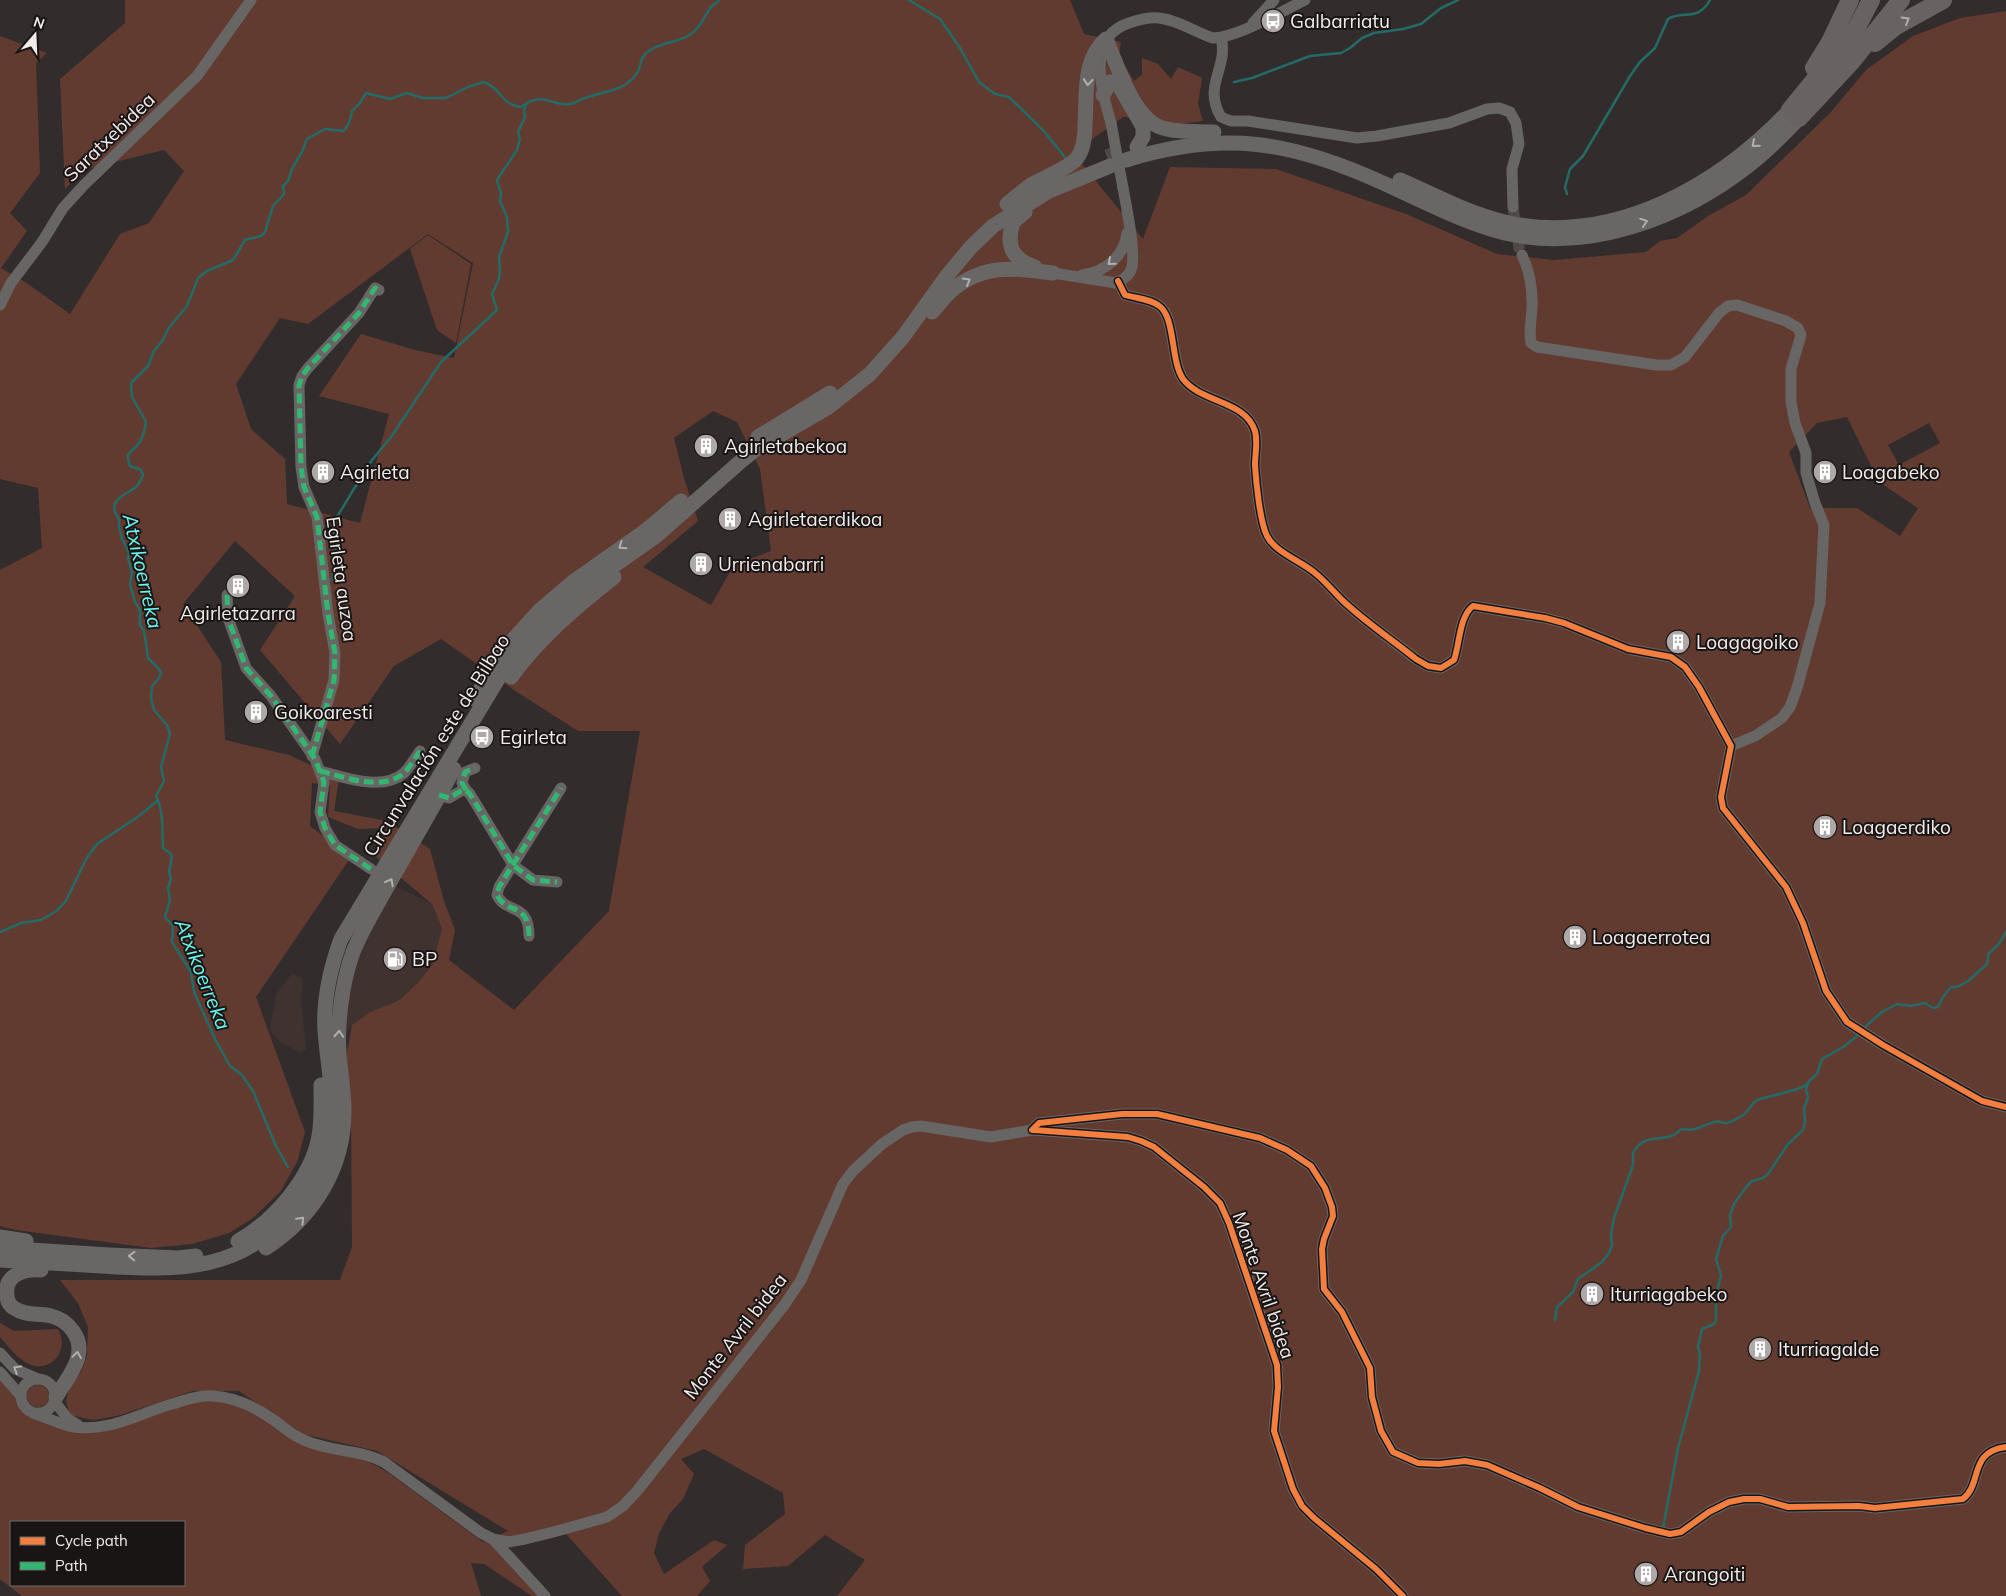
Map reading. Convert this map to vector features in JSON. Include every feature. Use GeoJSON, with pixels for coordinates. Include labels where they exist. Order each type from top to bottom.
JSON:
{"type":"FeatureCollection","features":[{"type":"Feature","properties":{"kind":"highway"},"geometry":{"type":"LineString","coordinates":[[1794,114],[1850,0]]}},
{"type":"Feature","properties":{"kind":"highway"},"geometry":{"type":"LineString","coordinates":[[1794,114],[1861,0]]}},
{"type":"Feature","properties":{"kind":"highway"},"geometry":{"type":"LineString","coordinates":[[1794,114],[1831,71],[1871,0]]}},
{"type":"Feature","properties":{"kind":"highway"},"geometry":{"type":"LineString","coordinates":[[1854,60],[1901,0]]}},
{"type":"Feature","properties":{"kind":"highway"},"geometry":{"type":"LineString","coordinates":[[1794,114],[1854,60],[1896,26],[1943,0]]}},
{"type":"Feature","properties":{"kind":"main road"},"geometry":{"type":"LineString","coordinates":[[1007,204],[1029,186],[1076,161],[1085,138],[1087,79],[1090,59],[1097,46],[1106,39],[1114,61],[1131,96],[1147,119],[1162,128],[1264,135],[1303,143],[1366,165],[1443,200],[1494,219],[1522,225],[1568,227],[1618,219],[1647,209],[1690,189],[1718,173],[1794,114]]}},
{"type":"Feature","properties":{"kind":"main road"},"geometry":{"type":"LineString","coordinates":[[1103,95],[1110,82],[1117,82],[1143,127],[1143,137],[1129,153]]}},
{"type":"Feature","properties":{"kind":"main road"},"geometry":{"type":"LineString","coordinates":[[1129,153],[1209,142],[1243,142],[1280,147],[1317,157],[1355,171],[1439,209],[1492,229],[1520,235],[1589,236],[1627,228],[1664,215],[1696,200],[1725,183],[1770,148],[1794,114]]}},
{"type":"Feature","properties":{"kind":"main road"},"geometry":{"type":"LineString","coordinates":[[1129,153],[1173,137],[1214,132]]}},
{"type":"Feature","properties":{"kind":"main road","name":"Circunvalación este de Bilbao"},"geometry":{"type":"LineString","coordinates":[[0,1248],[113,1261],[170,1269],[191,1267],[216,1261],[245,1249],[275,1230],[294,1210],[316,1175],[323,1160],[331,1129],[331,1093],[325,1030],[325,1006],[326,989],[336,954],[347,928],[472,720],[516,654],[551,616],[592,581],[656,536],[729,471],[760,447],[827,408],[870,374],[903,337],[946,277],[971,247],[1000,220],[1049,191],[1109,162],[1041,185],[1007,204],[983,222],[959,246],[886,344],[863,368],[826,396],[763,433],[733,455],[644,532],[573,582],[540,610],[510,643],[486,679],[337,928],[327,950],[320,973],[315,1014],[321,1114],[319,1138],[308,1166],[297,1186],[273,1216],[260,1228],[234,1243],[197,1256],[113,1261],[0,1260]]}},
{"type":"Feature","properties":{"kind":"main road"},"geometry":{"type":"LineString","coordinates":[[1049,191],[1042,200],[1012,222],[1009,241],[1013,252],[1018,258],[1028,264],[1053,273]]}},
{"type":"Feature","properties":{"kind":"main road"},"geometry":{"type":"LineString","coordinates":[[870,374],[882,371],[950,292],[963,283],[995,269],[1007,268],[1053,273]]}},
{"type":"Feature","properties":{"kind":"main road"},"geometry":{"type":"LineString","coordinates":[[55,1400],[78,1360],[79,1351],[76,1335],[70,1326],[60,1319],[52,1316],[24,1313],[12,1307],[8,1299],[7,1287],[14,1275],[27,1270],[180,1274],[225,1267],[256,1254],[287,1235],[306,1216],[327,1183],[334,1168],[342,1141],[344,1110],[339,1051],[340,1030],[343,999],[351,956],[409,846],[493,704],[542,639],[571,612],[682,526],[722,484],[746,464],[760,447]]}},
{"type":"Feature","properties":{"kind":"main road"},"geometry":{"type":"LineString","coordinates":[[0,1237],[113,1261]]}},
{"type":"Feature","properties":{"kind":"main road"},"geometry":{"type":"LineString","coordinates":[[92,1271],[113,1261]]}},
{"type":"Feature","properties":{"kind":"street","name":"Saratxebidea"},"geometry":{"type":"LineString","coordinates":[[0,305],[11,283],[42,242],[63,208],[84,185],[197,76],[251,0]]}},
{"type":"Feature","properties":{"kind":"street"},"geometry":{"type":"LineString","coordinates":[[1250,26],[1258,15],[1274,0]]}},
{"type":"Feature","properties":{"kind":"street"},"geometry":{"type":"LineString","coordinates":[[1281,12],[1305,0]]}},
{"type":"Feature","properties":{"kind":"street"},"geometry":{"type":"LineString","coordinates":[[1053,273],[1106,282],[1118,282],[1130,273],[1132,267],[1133,252],[1123,188],[1111,123],[1103,95],[1100,66],[1106,39],[1124,25],[1159,18],[1213,38],[1221,38],[1310,0]]}},
{"type":"Feature","properties":{"kind":"street"},"geometry":{"type":"LineString","coordinates":[[1221,38],[1224,48],[1213,90],[1214,106],[1221,117],[1231,121],[1248,121],[1357,138],[1450,123],[1487,109],[1499,108],[1510,112],[1516,123],[1519,144],[1512,169],[1513,207]]}},
{"type":"Feature","properties":{"kind":"street"},"geometry":{"type":"LineString","coordinates":[[1070,276],[1093,273],[1112,263],[1125,244],[1128,224]]}},
{"type":"Feature","properties":{"kind":"street"},"geometry":{"type":"LineString","coordinates":[[1522,255],[1529,271],[1532,302],[1528,332],[1531,343],[1537,348],[1656,365],[1671,365],[1685,357],[1719,313],[1728,306],[1737,304],[1786,320],[1798,328],[1801,335],[1791,369],[1790,402],[1795,423],[1806,453],[1806,473],[1814,503],[1824,525],[1825,535],[1820,603],[1802,672],[1790,707],[1782,718],[1755,736],[1731,746]]}},
{"type":"Feature","properties":{"kind":"street"},"geometry":{"type":"LineString","coordinates":[[1118,282],[1126,295],[1157,304],[1162,309],[1170,326],[1176,364],[1183,378],[1192,387],[1241,412],[1250,422],[1255,431],[1257,441],[1255,464],[1263,520],[1268,537],[1279,549],[1315,573],[1343,601],[1416,659],[1428,666],[1441,668],[1454,660],[1464,619],[1468,610],[1473,606],[1555,620],[1628,649],[1672,657],[1685,667],[1699,687],[1731,746],[1721,796],[1723,808],[1786,887],[1803,923],[1826,991],[1847,1022],[1982,1100],[2006,1107]]}},
{"type":"Feature","properties":{"kind":"street","name":"Egirleta auzoa"},"geometry":{"type":"LineString","coordinates":[[312,756],[334,680],[334,653],[317,516],[304,487],[301,467],[299,385],[302,376],[308,368],[359,313],[375,288],[379,290]]}},
{"type":"Feature","properties":{"kind":"street"},"geometry":{"type":"LineString","coordinates":[[227,595],[228,618],[246,668],[272,696],[320,771],[324,782],[320,812],[325,828],[335,845],[372,870]]}},
{"type":"Feature","properties":{"kind":"street"},"geometry":{"type":"LineString","coordinates":[[320,771],[369,781],[388,781],[404,773],[420,751]]}},
{"type":"Feature","properties":{"kind":"street"},"geometry":{"type":"LineString","coordinates":[[470,768],[462,783],[513,865],[533,880],[557,882]]}},
{"type":"Feature","properties":{"kind":"street"},"geometry":{"type":"LineString","coordinates":[[529,936],[529,923],[524,914],[499,900],[497,894],[561,788]]}},
{"type":"Feature","properties":{"kind":"street"},"geometry":{"type":"LineString","coordinates":[[439,796],[449,798],[466,790]]}},
{"type":"Feature","properties":{"kind":"street"},"geometry":{"type":"LineString","coordinates":[[1032,1130],[1039,1124],[1122,1114],[1156,1114],[1260,1138],[1287,1150],[1311,1166],[1325,1188],[1333,1216],[1322,1249],[1324,1289],[1342,1312],[1370,1368],[1372,1396],[1381,1431],[1393,1452],[1418,1463],[1439,1464],[1465,1461],[1487,1466],[1540,1488],[1578,1507],[1670,1534],[1681,1532],[1709,1512],[1729,1502],[1744,1499],[1760,1499],[1788,1507],[1859,1506],[1875,1508],[1963,1499],[1968,1495],[1976,1472],[1987,1454],[1992,1449],[2006,1446]]}},
{"type":"Feature","properties":{"kind":"street","name":"Monte Avril bidea"},"geometry":{"type":"LineString","coordinates":[[33,1413],[63,1424],[81,1427],[113,1425],[163,1406],[195,1397],[213,1396],[235,1400],[254,1408],[306,1442],[370,1456],[384,1462],[480,1533],[493,1539],[508,1542],[525,1539],[607,1517],[623,1506],[637,1491],[785,1304],[801,1280],[843,1184],[852,1171],[882,1144],[903,1130],[921,1126],[991,1137],[1032,1130],[1128,1137],[1154,1147],[1204,1187],[1220,1203],[1229,1223],[1277,1365],[1278,1387],[1274,1431],[1293,1489],[1302,1506],[1314,1518],[1376,1569],[1403,1596]]}},
{"type":"Feature","properties":{"kind":"street"},"geometry":{"type":"LineString","coordinates":[[0,1352],[15,1369],[51,1384],[55,1400],[68,1420],[81,1427]]}},
{"type":"Feature","properties":{"kind":"street"},"geometry":{"type":"LineString","coordinates":[[0,1373],[21,1396],[23,1404],[33,1413],[46,1412],[55,1400]]}},
{"type":"Feature","properties":{"kind":"street"},"geometry":{"type":"LineString","coordinates":[[21,1396],[26,1384],[38,1379]]}},
{"type":"Feature","properties":{"kind":"street"},"geometry":{"type":"LineString","coordinates":[[493,1539],[545,1596]]}},
{"type":"Feature","properties":{"kind":"shaded area"},"geometry":{"type":"Polygon","coordinates":[[[125,0],[1070,0],[1084,34],[1121,42],[1119,55],[1134,81],[1142,75],[1142,58],[1158,64],[1171,79],[1178,67],[1202,78],[1198,104],[1203,121],[1179,124],[1154,117],[1123,117],[1073,153],[1143,239],[1170,167],[1276,169],[1406,214],[1497,254],[1554,260],[1646,252],[1660,241],[1677,238],[1708,216],[1746,195],[1830,113],[1866,70],[1913,36],[1960,18],[2006,11],[2006,1596],[837,1596],[865,1560],[825,1535],[788,1566],[743,1569],[745,1545],[785,1514],[783,1493],[704,1449],[681,1459],[694,1474],[683,1499],[670,1513],[659,1533],[654,1553],[664,1574],[714,1540],[727,1545],[702,1567],[710,1581],[697,1596],[622,1596],[566,1534],[521,1545],[494,1545],[539,1596],[532,1596],[484,1564],[471,1563],[481,1596],[22,1596],[0,1579],[0,1379],[16,1396],[23,1409],[30,1415],[69,1429],[202,1399],[235,1404],[268,1420],[377,1466],[483,1542],[508,1531],[377,1451],[303,1434],[239,1391],[193,1391],[117,1416],[93,1420],[70,1415],[66,1401],[70,1386],[81,1372],[87,1355],[88,1327],[78,1303],[60,1280],[340,1280],[352,1247],[351,1110],[346,1058],[352,1025],[370,1012],[398,1001],[417,984],[433,964],[442,928],[432,904],[374,855],[387,828],[358,829],[328,817],[330,786],[312,783],[310,826],[351,857],[256,997],[305,1132],[297,1162],[281,1191],[253,1218],[229,1233],[192,1244],[151,1248],[16,1230],[0,1226],[0,570],[42,548],[38,488],[0,479],[0,36],[47,53],[36,63],[40,173],[10,213],[27,231],[1,268],[25,282],[70,314],[120,234],[149,223],[184,171],[164,150],[82,170],[65,189],[60,79],[125,23],[125,0]],[[428,234],[308,324],[280,318],[236,384],[251,429],[285,459],[287,504],[360,523],[389,414],[319,396],[361,334],[415,350],[454,358],[473,263],[428,234]],[[713,411],[674,438],[684,478],[698,521],[643,567],[711,605],[734,565],[771,551],[760,469],[737,422],[713,411]],[[1847,417],[1817,423],[1789,452],[1810,508],[1857,508],[1900,536],[1918,508],[1879,482],[1847,417]],[[1929,423],[1888,445],[1899,465],[1940,443],[1929,423]],[[235,541],[183,604],[221,662],[225,740],[289,755],[339,778],[334,811],[387,821],[430,849],[444,901],[455,930],[449,960],[514,1010],[609,911],[640,731],[578,731],[517,692],[441,639],[394,666],[340,744],[260,650],[295,596],[235,541]]]}},
{"type":"Feature","properties":{"kind":"shaded area"},"geometry":{"type":"Polygon","coordinates":[[[428,235],[471,264],[456,343],[437,330],[410,249],[428,235]]]}},
{"type":"Feature","properties":{"kind":"shaded area","name":"BP"},"geometry":{"type":"Polygon","coordinates":[[[393,885],[432,904],[442,928],[433,964],[417,984],[398,1001],[370,1012],[352,1025],[344,1035],[348,990],[357,953],[393,885]]]}},
{"type":"Feature","properties":{"kind":"shaded area"},"geometry":{"type":"Polygon","coordinates":[[[292,973],[303,978],[301,1001],[306,1049],[299,1052],[279,1041],[270,1030],[276,995],[292,973]]]}},
{"type":"Feature","properties":{"kind":"shaded area"},"geometry":{"type":"Polygon","coordinates":[[[0,1323],[14,1331],[58,1329],[62,1344],[57,1358],[45,1366],[37,1366],[25,1362],[0,1337],[0,1323]]]}},
{"type":"Feature","properties":{"kind":"shaded area"},"geometry":{"type":"Polygon","coordinates":[[[38,1385],[48,1392],[49,1396],[42,1406],[38,1407],[28,1400],[27,1396],[34,1386],[38,1385]]]}},
{"type":"Feature","properties":{"kind":"waterway"},"geometry":{"type":"LineString","coordinates":[[332,580],[336,560],[334,522],[355,487],[441,362],[497,310],[492,294],[499,279],[499,257],[508,232],[507,217],[500,201],[501,194],[497,180],[517,150],[520,139],[518,132],[525,117],[524,110],[527,103],[540,99],[562,104],[574,103],[586,97],[625,85],[637,73],[645,54],[653,48],[692,33],[711,7],[719,0]]}},
{"type":"Feature","properties":{"kind":"waterway"},"geometry":{"type":"LineString","coordinates":[[909,0],[940,19],[960,48],[979,82],[995,94],[1009,97],[1044,131],[1067,160]]}},
{"type":"Feature","properties":{"kind":"waterway"},"geometry":{"type":"LineString","coordinates":[[1234,82],[1252,78],[1310,56],[1341,53],[1362,38],[1374,33],[1403,29],[1421,24],[1441,8],[1458,0]]}},
{"type":"Feature","properties":{"kind":"waterway"},"geometry":{"type":"LineString","coordinates":[[1567,194],[1565,187],[1570,169],[1583,156],[1630,76],[1640,62],[1655,48],[1668,19],[1700,11],[1710,0]]}},
{"type":"Feature","properties":{"kind":"waterway","name":"Atxikoerreka"},"geometry":{"type":"LineString","coordinates":[[288,1167],[276,1146],[253,1091],[242,1075],[230,1066],[215,1039],[194,992],[191,972],[172,942],[173,926],[165,917],[170,900],[168,888],[171,879],[169,872],[172,856],[163,848],[161,815],[156,796],[164,781],[161,767],[170,734],[167,725],[154,710],[151,698],[152,686],[159,678],[161,672],[148,658],[144,631],[140,625],[140,610],[135,602],[130,584],[132,572],[128,559],[129,553],[122,539],[119,519],[114,507],[118,499],[137,486],[143,475],[141,470],[130,466],[128,461],[128,454],[141,440],[146,422],[132,397],[131,383],[148,366],[154,351],[163,340],[168,329],[187,306],[198,278],[207,271],[233,260],[245,240],[261,236],[265,232],[273,206],[284,194],[283,186],[288,181],[307,139],[325,129],[344,131],[349,123],[352,111],[366,93],[390,99],[407,93],[423,98],[446,98],[468,87],[484,82],[495,88],[509,103],[521,107],[527,103]]}},
{"type":"Feature","properties":{"kind":"waterway"},"geometry":{"type":"LineString","coordinates":[[0,932],[21,923],[41,920],[55,912],[66,901],[86,859],[97,844],[139,816],[158,800]]}},
{"type":"Feature","properties":{"kind":"waterway"},"geometry":{"type":"LineString","coordinates":[[1866,1026],[1882,1012],[1897,1004],[1910,1006],[1925,1003],[1933,1008],[1938,1007],[1951,987],[1957,987],[1968,981],[1987,964],[1989,953],[1998,945],[2006,932]]}},
{"type":"Feature","properties":{"kind":"waterway"},"geometry":{"type":"LineString","coordinates":[[1663,1528],[1678,1448],[1699,1371],[1700,1353],[1698,1347],[1702,1329],[1714,1324],[1716,1320],[1716,1296],[1721,1275],[1716,1259],[1723,1236],[1731,1227],[1730,1215],[1734,1204],[1752,1181],[1763,1178],[1768,1174],[1788,1144],[1803,1130],[1805,1122],[1804,1109],[1808,1097],[1806,1090],[1808,1082],[1817,1074],[1822,1059],[1845,1046],[1858,1035]]}},
{"type":"Feature","properties":{"kind":"waterway"},"geometry":{"type":"LineString","coordinates":[[1555,1320],[1557,1307],[1573,1292],[1578,1279],[1602,1262],[1609,1253],[1612,1245],[1611,1234],[1614,1218],[1633,1165],[1633,1153],[1638,1146],[1650,1139],[1669,1137],[1681,1129],[1694,1129],[1716,1121],[1730,1122],[1745,1113],[1757,1100],[1792,1091],[1808,1084]]}},
{"type":"Feature","properties":{"kind":"tunnel"},"geometry":{"type":"LineString","coordinates":[[1107,157],[1123,151]]}},
{"type":"Feature","properties":{"kind":"tunnel"},"geometry":{"type":"LineString","coordinates":[[1513,207],[1519,248],[1522,255]]}},
{"type":"Feature","properties":{"kind":"marked path"},"geometry":{"type":"LineString","coordinates":[[312,756],[334,680],[335,653],[328,614],[317,517],[304,487],[301,467],[299,385],[302,376],[308,368],[359,313],[375,288],[379,290]]}},
{"type":"Feature","properties":{"kind":"marked path"},"geometry":{"type":"LineString","coordinates":[[227,595],[228,618],[246,668],[271,696],[315,759],[324,782],[320,812],[325,828],[335,845],[371,869]]}},
{"type":"Feature","properties":{"kind":"marked path"},"geometry":{"type":"LineString","coordinates":[[320,771],[351,779],[385,782],[395,779],[404,773],[420,751]]}},
{"type":"Feature","properties":{"kind":"marked path"},"geometry":{"type":"LineString","coordinates":[[466,790],[462,783],[465,772],[475,768]]}},
{"type":"Feature","properties":{"kind":"marked path"},"geometry":{"type":"LineString","coordinates":[[529,936],[525,918],[521,913],[501,901],[497,895],[499,887],[561,788]]}},
{"type":"Feature","properties":{"kind":"marked path"},"geometry":{"type":"LineString","coordinates":[[439,795],[449,798],[466,790],[513,865],[533,880],[557,882]]}},
{"type":"Feature","properties":{"kind":"cycle path"},"geometry":{"type":"LineString","coordinates":[[1118,281],[1125,295],[1151,301],[1164,311],[1168,319],[1176,361],[1183,379],[1200,393],[1233,407],[1250,421],[1256,435],[1255,465],[1260,512],[1267,536],[1271,542],[1282,552],[1315,573],[1350,608],[1416,659],[1428,666],[1441,668],[1454,660],[1462,623],[1473,606],[1564,623],[1628,649],[1671,657],[1685,667],[1699,687],[1731,746],[1721,797],[1723,808],[1786,887],[1803,923],[1826,991],[1847,1022],[1883,1045],[1982,1101],[2006,1107]]}},
{"type":"Feature","properties":{"kind":"cycle path"},"geometry":{"type":"LineString","coordinates":[[1032,1130],[1039,1123],[1122,1114],[1157,1114],[1260,1138],[1287,1150],[1311,1166],[1325,1188],[1332,1207],[1333,1216],[1322,1249],[1324,1289],[1342,1312],[1370,1368],[1372,1397],[1381,1431],[1393,1452],[1418,1463],[1439,1464],[1465,1461],[1487,1465],[1578,1507],[1670,1534],[1681,1532],[1709,1512],[1729,1502],[1744,1499],[1760,1499],[1788,1507],[1859,1506],[1875,1508],[1963,1499],[1973,1485],[1981,1461],[1994,1450],[2006,1447]]}},
{"type":"Feature","properties":{"kind":"cycle path"},"geometry":{"type":"LineString","coordinates":[[1034,1130],[1128,1137],[1141,1141],[1154,1147],[1204,1187],[1220,1203],[1229,1223],[1277,1365],[1278,1387],[1274,1431],[1293,1489],[1302,1506],[1314,1518],[1376,1569],[1403,1596]]}},
{"type":"Feature","properties":{"kind":"place","name":"Galbarriatu"},"geometry":{"type":"Point","coordinates":[1273,21]}},
{"type":"Feature","properties":{"kind":"place","name":"Agirletabekoa"},"geometry":{"type":"Point","coordinates":[706,446]}},
{"type":"Feature","properties":{"kind":"place","name":"Agirleta"},"geometry":{"type":"Point","coordinates":[323,472]}},
{"type":"Feature","properties":{"kind":"place","name":"Loagabeko"},"geometry":{"type":"Point","coordinates":[1825,472]}},
{"type":"Feature","properties":{"kind":"place","name":"Agirletaerdikoa"},"geometry":{"type":"Point","coordinates":[730,519]}},
{"type":"Feature","properties":{"kind":"place","name":"Urrienabarri"},"geometry":{"type":"Point","coordinates":[701,564]}},
{"type":"Feature","properties":{"kind":"place","name":"Agirletazarra"},"geometry":{"type":"Point","coordinates":[238,586]}},
{"type":"Feature","properties":{"kind":"place","name":"Loagagoiko"},"geometry":{"type":"Point","coordinates":[1678,642]}},
{"type":"Feature","properties":{"kind":"place","name":"Goikoaresti"},"geometry":{"type":"Point","coordinates":[256,712]}},
{"type":"Feature","properties":{"kind":"place","name":"Egirleta"},"geometry":{"type":"Point","coordinates":[482,737]}},
{"type":"Feature","properties":{"kind":"place","name":"Loagaerdiko"},"geometry":{"type":"Point","coordinates":[1825,827]}},
{"type":"Feature","properties":{"kind":"place","name":"Loagaerrotea"},"geometry":{"type":"Point","coordinates":[1575,937]}},
{"type":"Feature","properties":{"kind":"place","name":"BP"},"geometry":{"type":"Point","coordinates":[395,959]}},
{"type":"Feature","properties":{"kind":"place","name":"Iturriagabeko"},"geometry":{"type":"Point","coordinates":[1592,1294]}},
{"type":"Feature","properties":{"kind":"place","name":"Iturriagalde"},"geometry":{"type":"Point","coordinates":[1760,1349]}},
{"type":"Feature","properties":{"kind":"place","name":"Arangoiti"},"geometry":{"type":"Point","coordinates":[1646,1574]}}]}
